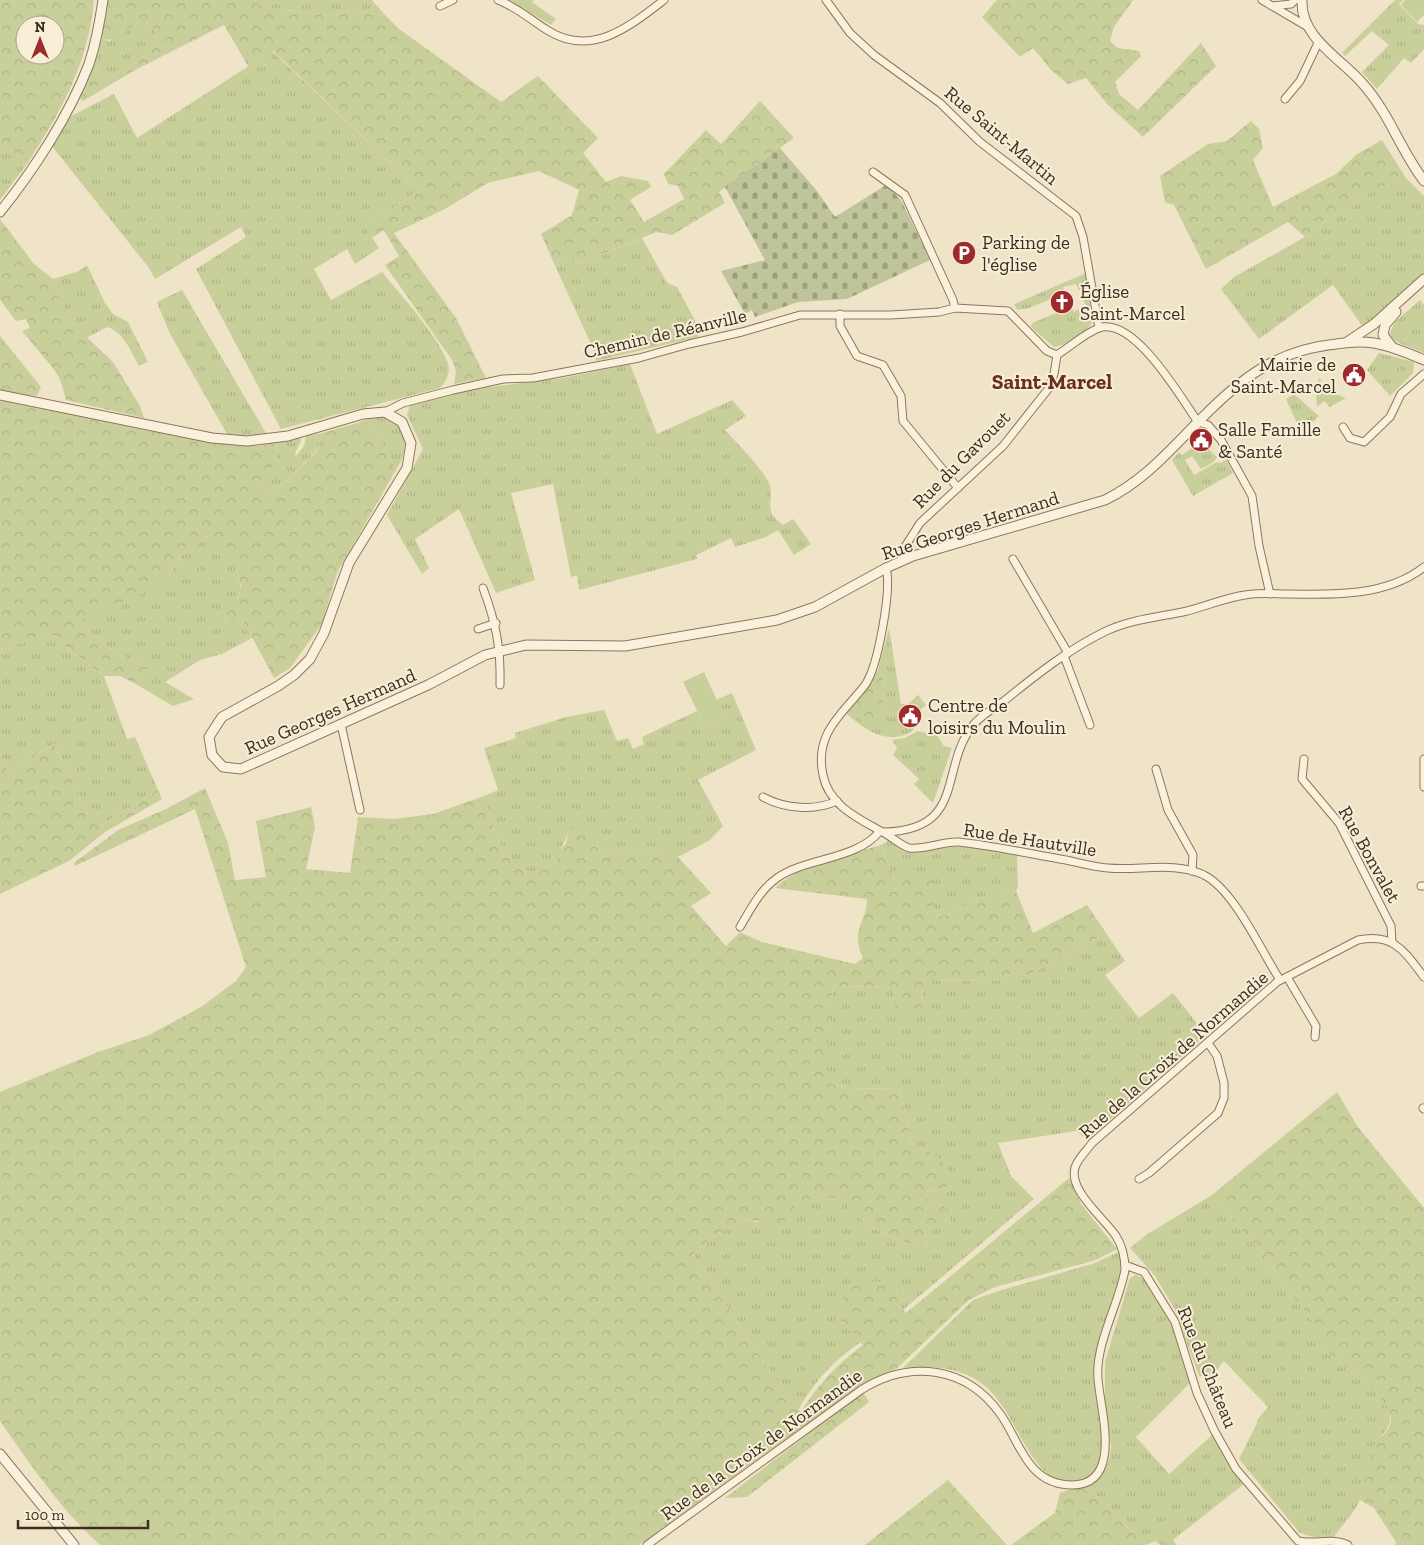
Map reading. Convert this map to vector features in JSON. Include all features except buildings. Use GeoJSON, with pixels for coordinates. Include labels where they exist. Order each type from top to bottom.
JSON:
{"type":"FeatureCollection","features":[{"type":"Feature","properties":{"kind":"street"},"geometry":{"type":"LineString","coordinates":[[0,212],[16,192],[71,105],[91,56],[103,0]]}},
{"type":"Feature","properties":{"kind":"street"},"geometry":{"type":"LineString","coordinates":[[440,6],[453,0]]}},
{"type":"Feature","properties":{"kind":"street"},"geometry":{"type":"LineString","coordinates":[[498,0],[513,6],[548,31],[566,40],[580,43],[594,41],[623,29],[664,0]]}},
{"type":"Feature","properties":{"kind":"street","name":"Rue Saint-Martin"},"geometry":{"type":"LineString","coordinates":[[826,0],[850,32],[874,55],[940,103],[980,142],[1076,216],[1083,237],[1099,328]]}},
{"type":"Feature","properties":{"kind":"street"},"geometry":{"type":"LineString","coordinates":[[1262,0],[1309,28]]}},
{"type":"Feature","properties":{"kind":"street"},"geometry":{"type":"LineString","coordinates":[[1270,6],[1291,4],[1295,0]]}},
{"type":"Feature","properties":{"kind":"street"},"geometry":{"type":"LineString","coordinates":[[1302,0],[1302,9],[1309,28],[1319,41],[1364,84],[1394,130],[1414,169],[1424,181]]}},
{"type":"Feature","properties":{"kind":"street"},"geometry":{"type":"LineString","coordinates":[[1285,99],[1300,82],[1319,41]]}},
{"type":"Feature","properties":{"kind":"street"},"geometry":{"type":"LineString","coordinates":[[873,172],[904,195],[955,308]]}},
{"type":"Feature","properties":{"kind":"street"},"geometry":{"type":"LineString","coordinates":[[1345,342],[1374,324],[1424,279]]}},
{"type":"Feature","properties":{"kind":"street"},"geometry":{"type":"LineString","coordinates":[[1392,347],[1383,335],[1385,325],[1390,318],[1424,287]]}},
{"type":"Feature","properties":{"kind":"street","name":"Chemin de Réanville"},"geometry":{"type":"LineString","coordinates":[[385,412],[403,403],[503,379],[534,378],[639,358],[800,315],[939,312],[955,308],[1008,311],[1046,351],[1057,355]]}},
{"type":"Feature","properties":{"kind":"street"},"geometry":{"type":"LineString","coordinates":[[840,314],[840,326],[857,356],[883,365],[901,396],[903,421],[958,488]]}},
{"type":"Feature","properties":{"kind":"street"},"geometry":{"type":"LineString","coordinates":[[1372,342],[1371,331],[1374,324]]}},
{"type":"Feature","properties":{"kind":"street"},"geometry":{"type":"LineString","coordinates":[[1057,355],[1099,328],[1111,327],[1121,330],[1135,340],[1153,358],[1198,422],[1208,425],[1221,440],[1252,496],[1259,546],[1270,594]]}},
{"type":"Feature","properties":{"kind":"street","name":"Rue Georges Hermand"},"geometry":{"type":"LineString","coordinates":[[385,412],[402,422],[411,443],[407,468],[349,563],[324,633],[310,659],[294,675],[278,686],[222,717],[209,737],[212,755],[223,767],[241,769],[428,684],[485,655],[534,644],[625,646],[777,620],[815,607],[886,568],[903,561],[1105,500],[1127,489],[1161,462],[1198,422],[1252,373],[1274,360],[1308,347],[1345,342],[1372,342],[1392,347],[1424,360]]}},
{"type":"Feature","properties":{"kind":"street","name":"Rue du Gavouet"},"geometry":{"type":"LineString","coordinates":[[903,561],[902,553],[920,524],[1003,446],[1049,388],[1054,374],[1057,355]]}},
{"type":"Feature","properties":{"kind":"street"},"geometry":{"type":"LineString","coordinates":[[1343,427],[1350,438],[1364,442],[1390,417],[1402,394],[1424,374]]}},
{"type":"Feature","properties":{"kind":"street"},"geometry":{"type":"LineString","coordinates":[[0,396],[212,438],[247,441],[288,436],[363,414],[385,412]]}},
{"type":"Feature","properties":{"kind":"street"},"geometry":{"type":"LineString","coordinates":[[1013,559],[1066,654],[1090,725]]}},
{"type":"Feature","properties":{"kind":"street"},"geometry":{"type":"LineString","coordinates":[[740,927],[762,892],[777,878],[812,862],[858,848],[873,840],[882,832],[898,832],[920,824],[939,812],[945,801],[966,738],[975,724],[1048,665],[1106,631],[1128,622],[1187,610],[1246,594],[1304,595],[1381,589],[1402,581],[1424,567]]}},
{"type":"Feature","properties":{"kind":"street","name":"Rue de Hautville"},"geometry":{"type":"LineString","coordinates":[[886,568],[888,592],[877,654],[871,672],[866,684],[838,715],[824,745],[823,776],[830,792],[837,800],[852,815],[908,848],[957,842],[1108,868],[1192,871],[1219,884],[1316,1026],[1315,1037]]}},
{"type":"Feature","properties":{"kind":"street"},"geometry":{"type":"LineString","coordinates":[[483,588],[496,623],[501,651],[500,685]]}},
{"type":"Feature","properties":{"kind":"street"},"geometry":{"type":"LineString","coordinates":[[478,630],[496,623]]}},
{"type":"Feature","properties":{"kind":"street"},"geometry":{"type":"LineString","coordinates":[[341,724],[360,810]]}},
{"type":"Feature","properties":{"kind":"street","name":"Rue Bonvalet"},"geometry":{"type":"LineString","coordinates":[[1304,759],[1302,779],[1338,823],[1391,926],[1392,942]]}},
{"type":"Feature","properties":{"kind":"street"},"geometry":{"type":"LineString","coordinates":[[1424,759],[1424,787]]}},
{"type":"Feature","properties":{"kind":"street"},"geometry":{"type":"LineString","coordinates":[[1156,769],[1168,810],[1193,856],[1192,871]]}},
{"type":"Feature","properties":{"kind":"street"},"geometry":{"type":"LineString","coordinates":[[763,797],[774,803],[811,808],[825,806],[837,800]]}},
{"type":"Feature","properties":{"kind":"street","name":"Rue de la Croix de Normandie"},"geometry":{"type":"LineString","coordinates":[[647,1545],[861,1390],[878,1380],[896,1374],[932,1372],[965,1381],[989,1398],[1034,1469],[1048,1480],[1061,1485],[1076,1485],[1092,1478],[1103,1464],[1106,1444],[1097,1369],[1123,1283],[1125,1265],[1124,1253],[1117,1237],[1082,1195],[1075,1181],[1076,1165],[1092,1143],[1284,979],[1358,940],[1372,937],[1392,942]]}},
{"type":"Feature","properties":{"kind":"street"},"geometry":{"type":"LineString","coordinates":[[1392,942],[1404,950],[1424,977]]}},
{"type":"Feature","properties":{"kind":"street"},"geometry":{"type":"LineString","coordinates":[[1138,1179],[1149,1173],[1218,1113],[1224,1098],[1224,1082],[1216,1056],[1208,1043]]}},
{"type":"Feature","properties":{"kind":"street","name":"Rue du Château"},"geometry":{"type":"LineString","coordinates":[[1125,1265],[1144,1272],[1175,1322],[1197,1393],[1214,1430],[1236,1468],[1266,1506],[1303,1544],[1342,1541],[1348,1545]]}},
{"type":"Feature","properties":{"kind":"street"},"geometry":{"type":"LineString","coordinates":[[0,1454],[74,1545]]}},
{"type":"Feature","properties":{"kind":"green space"},"geometry":{"type":"Polygon","coordinates":[[[0,0],[94,0],[86,46],[71,86],[62,106],[27,164],[6,145],[0,146],[0,0]]]}},
{"type":"Feature","properties":{"kind":"green space"},"geometry":{"type":"Polygon","coordinates":[[[103,0],[255,0],[256,3],[277,9],[330,15],[349,11],[385,15],[399,29],[501,102],[538,76],[598,138],[583,153],[606,182],[621,176],[648,181],[651,187],[630,200],[644,222],[684,199],[678,186],[668,184],[664,174],[706,130],[721,144],[760,101],[794,138],[719,192],[725,203],[672,235],[656,232],[578,264],[573,256],[553,261],[541,234],[572,215],[579,190],[539,171],[488,183],[443,210],[394,233],[456,318],[486,378],[454,384],[456,371],[452,360],[385,265],[399,256],[384,230],[372,238],[365,227],[419,190],[273,51],[248,66],[224,25],[135,70],[83,101],[79,97],[94,60],[97,63],[98,79],[106,78],[130,66],[159,44],[153,28],[144,19],[118,37],[107,40],[100,38],[103,0]]]}},
{"type":"Feature","properties":{"kind":"green space"},"geometry":{"type":"Polygon","coordinates":[[[255,0],[372,0],[385,15],[349,11],[330,15],[277,9],[256,3],[255,0]]]}},
{"type":"Feature","properties":{"kind":"green space"},"geometry":{"type":"Polygon","coordinates":[[[509,0],[533,0],[532,2],[556,19],[551,25],[509,0]]]}},
{"type":"Feature","properties":{"kind":"green space"},"geometry":{"type":"Polygon","coordinates":[[[997,0],[1133,0],[1114,27],[1110,41],[1118,48],[1139,51],[1141,56],[1115,82],[1119,94],[1138,110],[1201,43],[1216,66],[1143,137],[1108,105],[1086,78],[1068,84],[1052,71],[1033,48],[1020,57],[982,17],[997,0]]]}},
{"type":"Feature","properties":{"kind":"green space"},"geometry":{"type":"Polygon","coordinates":[[[1395,0],[1403,0],[1399,4],[1418,24],[1424,25],[1424,49],[1411,63],[1404,58],[1377,89],[1362,72],[1389,45],[1372,31],[1345,56],[1342,53],[1395,0]]]}},
{"type":"Feature","properties":{"kind":"green space"},"geometry":{"type":"Polygon","coordinates":[[[1405,0],[1424,0],[1424,15],[1417,22],[1401,5],[1405,0]]]}},
{"type":"Feature","properties":{"kind":"green space"},"geometry":{"type":"Polygon","coordinates":[[[144,19],[153,28],[159,44],[122,71],[106,78],[98,79],[97,63],[94,60],[100,38],[109,41],[144,19]]]}},
{"type":"Feature","properties":{"kind":"green space"},"geometry":{"type":"Polygon","coordinates":[[[272,51],[419,190],[365,227],[379,248],[355,264],[347,249],[314,269],[331,300],[382,272],[436,341],[448,363],[449,370],[446,380],[440,388],[281,429],[196,269],[246,237],[241,227],[155,279],[149,268],[51,145],[71,116],[114,94],[137,138],[272,51]]]}},
{"type":"Feature","properties":{"kind":"green space"},"geometry":{"type":"Polygon","coordinates":[[[1251,121],[1259,129],[1263,148],[1253,160],[1273,207],[1336,174],[1357,154],[1382,140],[1406,178],[1379,188],[1360,198],[1353,209],[1336,214],[1305,237],[1288,222],[1206,269],[1174,205],[1165,202],[1160,176],[1208,144],[1227,141],[1251,121]]]}},
{"type":"Feature","properties":{"kind":"green space"},"geometry":{"type":"Polygon","coordinates":[[[6,145],[27,164],[0,200],[0,146],[6,145]]]}},
{"type":"Feature","properties":{"kind":"green space"},"geometry":{"type":"Polygon","coordinates":[[[780,148],[817,191],[835,217],[886,185],[901,200],[930,260],[847,299],[798,302],[755,317],[752,310],[745,314],[721,271],[765,260],[725,187],[780,148]]]}},
{"type":"Feature","properties":{"kind":"green space"},"geometry":{"type":"Polygon","coordinates":[[[1406,178],[1424,196],[1424,274],[1363,327],[1333,285],[1259,339],[1221,289],[1234,277],[1305,237],[1336,214],[1353,209],[1360,198],[1378,188],[1406,178]]]}},
{"type":"Feature","properties":{"kind":"green space"},"geometry":{"type":"Polygon","coordinates":[[[0,219],[34,264],[53,279],[61,303],[73,324],[113,362],[140,406],[144,418],[66,400],[60,379],[53,368],[22,331],[30,328],[26,319],[16,321],[0,300],[0,219]]]}},
{"type":"Feature","properties":{"kind":"green space"},"geometry":{"type":"Polygon","coordinates":[[[642,238],[667,283],[677,287],[700,330],[698,337],[596,361],[591,344],[553,261],[573,256],[578,264],[642,238]]]}},
{"type":"Feature","properties":{"kind":"green space"},"geometry":{"type":"Polygon","coordinates":[[[87,265],[105,303],[113,314],[128,322],[148,362],[139,366],[126,343],[113,329],[107,327],[86,338],[73,324],[61,303],[53,279],[79,271],[87,265]]]}},
{"type":"Feature","properties":{"kind":"green space"},"geometry":{"type":"Polygon","coordinates":[[[1086,273],[1092,322],[1086,331],[1076,338],[1054,347],[1031,327],[1032,323],[1071,307],[1074,312],[1086,305],[1083,299],[1088,297],[1084,288],[1079,290],[1076,284],[1063,287],[1065,293],[1029,308],[1017,310],[1014,304],[1086,273]]]}},
{"type":"Feature","properties":{"kind":"green space"},"geometry":{"type":"Polygon","coordinates":[[[182,290],[267,435],[232,436],[227,434],[169,332],[157,302],[182,290]]]}},
{"type":"Feature","properties":{"kind":"green space"},"geometry":{"type":"Polygon","coordinates":[[[1420,300],[1424,305],[1424,353],[1392,340],[1389,335],[1395,322],[1420,300]]]}},
{"type":"Feature","properties":{"kind":"green space"},"geometry":{"type":"Polygon","coordinates":[[[0,336],[41,387],[37,396],[0,392],[0,336]]]}},
{"type":"Feature","properties":{"kind":"green space"},"geometry":{"type":"Polygon","coordinates":[[[1379,353],[1414,362],[1413,373],[1390,396],[1367,370],[1379,353]]]}},
{"type":"Feature","properties":{"kind":"green space"},"geometry":{"type":"Polygon","coordinates":[[[630,364],[657,434],[732,400],[746,416],[725,430],[754,462],[768,481],[772,514],[783,525],[793,519],[811,544],[794,555],[778,530],[766,537],[735,547],[731,538],[696,555],[697,559],[579,590],[577,575],[571,577],[553,484],[511,493],[535,580],[496,593],[459,509],[415,539],[429,568],[422,574],[387,515],[423,449],[407,415],[410,405],[473,389],[563,378],[630,364]]]}},
{"type":"Feature","properties":{"kind":"green space"},"geometry":{"type":"Polygon","coordinates":[[[1319,378],[1321,380],[1320,389],[1324,394],[1332,393],[1346,398],[1330,407],[1324,401],[1317,407],[1316,394],[1319,378]]]}},
{"type":"Feature","properties":{"kind":"green space"},"geometry":{"type":"Polygon","coordinates":[[[1294,394],[1319,416],[1301,432],[1286,399],[1294,394]]]}},
{"type":"Feature","properties":{"kind":"green space"},"geometry":{"type":"Polygon","coordinates":[[[0,399],[221,443],[257,446],[278,442],[276,449],[279,459],[259,483],[268,494],[285,482],[317,451],[322,433],[357,423],[370,423],[396,470],[337,573],[322,624],[290,668],[274,678],[241,617],[224,624],[227,609],[238,599],[241,586],[237,572],[210,534],[193,549],[180,556],[169,575],[153,589],[77,622],[109,648],[147,668],[134,683],[120,676],[104,676],[67,648],[61,639],[48,634],[0,650],[0,399]]]}},
{"type":"Feature","properties":{"kind":"green space"},"geometry":{"type":"Polygon","coordinates":[[[375,416],[394,422],[404,436],[404,452],[396,470],[370,423],[357,423],[375,416]]]}},
{"type":"Feature","properties":{"kind":"green space"},"geometry":{"type":"Polygon","coordinates":[[[322,433],[317,450],[285,482],[268,494],[259,483],[262,476],[272,467],[278,442],[300,437],[301,441],[295,453],[296,456],[304,446],[306,436],[322,433]]]}},
{"type":"Feature","properties":{"kind":"green space"},"geometry":{"type":"Polygon","coordinates":[[[1201,442],[1217,457],[1214,462],[1201,469],[1192,456],[1185,460],[1194,475],[1217,462],[1220,463],[1226,460],[1233,473],[1193,496],[1172,460],[1179,452],[1182,455],[1201,442]]]}},
{"type":"Feature","properties":{"kind":"green space"},"geometry":{"type":"Polygon","coordinates":[[[210,534],[232,563],[239,580],[239,596],[227,612],[224,623],[241,617],[252,638],[222,654],[200,660],[165,682],[194,699],[173,706],[134,683],[147,668],[109,648],[77,622],[169,575],[180,556],[193,549],[210,534]]]}},
{"type":"Feature","properties":{"kind":"green space"},"geometry":{"type":"Polygon","coordinates":[[[889,628],[901,704],[908,704],[918,695],[926,705],[916,713],[913,730],[895,737],[886,737],[869,730],[846,713],[854,703],[882,721],[883,673],[878,670],[889,628]]]}},
{"type":"Feature","properties":{"kind":"green space"},"geometry":{"type":"Polygon","coordinates":[[[47,634],[61,639],[67,648],[104,676],[127,739],[135,737],[158,790],[101,825],[88,814],[54,744],[9,774],[0,754],[0,650],[47,634]]]}},
{"type":"Feature","properties":{"kind":"green space"},"geometry":{"type":"Polygon","coordinates":[[[878,670],[883,673],[882,721],[874,727],[857,718],[854,703],[878,670]]]}},
{"type":"Feature","properties":{"kind":"green space"},"geometry":{"type":"Polygon","coordinates":[[[704,672],[725,718],[705,727],[683,682],[704,672]]]}},
{"type":"Feature","properties":{"kind":"green space"},"geometry":{"type":"Polygon","coordinates":[[[732,693],[756,750],[698,780],[723,826],[710,840],[678,857],[645,851],[611,856],[599,852],[596,840],[569,830],[556,862],[534,872],[522,869],[506,853],[494,829],[484,796],[498,790],[484,748],[516,738],[515,733],[566,717],[604,710],[617,741],[628,738],[633,749],[644,744],[642,737],[697,711],[705,727],[725,718],[716,700],[732,693]]]}},
{"type":"Feature","properties":{"kind":"green space"},"geometry":{"type":"Polygon","coordinates":[[[918,731],[937,735],[944,746],[952,748],[933,803],[914,784],[919,779],[893,755],[897,748],[892,740],[905,738],[918,731]]]}},
{"type":"Feature","properties":{"kind":"green space"},"geometry":{"type":"Polygon","coordinates":[[[54,744],[88,814],[96,812],[101,825],[158,790],[162,799],[105,832],[69,861],[0,894],[0,754],[9,774],[54,744]]]}},
{"type":"Feature","properties":{"kind":"green space"},"geometry":{"type":"Polygon","coordinates":[[[205,788],[228,843],[235,880],[266,877],[256,821],[311,807],[315,827],[306,869],[350,873],[358,817],[394,819],[433,814],[484,796],[494,829],[506,853],[522,869],[531,872],[537,871],[556,862],[558,852],[566,843],[569,830],[583,819],[596,840],[599,852],[611,856],[645,851],[678,857],[711,893],[691,906],[726,946],[740,932],[762,942],[855,964],[863,958],[859,948],[858,933],[867,899],[775,888],[786,879],[812,866],[881,845],[895,880],[932,879],[937,916],[947,915],[981,898],[1016,891],[1033,933],[1087,905],[1106,933],[1026,976],[1016,972],[993,981],[923,980],[922,1008],[895,1010],[893,986],[833,987],[825,1081],[846,1089],[899,1088],[912,1143],[936,1155],[952,1174],[946,1187],[927,1192],[928,1201],[942,1205],[951,1213],[951,1225],[925,1230],[927,1249],[921,1249],[868,1224],[850,1209],[842,1198],[815,1199],[801,1202],[789,1213],[784,1223],[743,1220],[715,1235],[693,1254],[766,1366],[781,1382],[790,1407],[801,1411],[829,1375],[863,1345],[840,1320],[837,1309],[847,1291],[854,1285],[869,1280],[886,1284],[896,1290],[898,1305],[906,1313],[1069,1178],[1081,1204],[1117,1249],[1096,1260],[995,1287],[969,1300],[896,1369],[866,1383],[639,1545],[100,1545],[59,1502],[0,1421],[0,1092],[98,1052],[149,1035],[201,1007],[236,981],[246,967],[195,809],[75,866],[74,863],[118,830],[166,809],[205,788]]]}},
{"type":"Feature","properties":{"kind":"green space"},"geometry":{"type":"Polygon","coordinates":[[[890,840],[906,849],[921,851],[962,847],[1017,854],[1018,886],[1016,891],[981,898],[947,915],[937,916],[895,880],[881,845],[890,840]]]}},
{"type":"Feature","properties":{"kind":"green space"},"geometry":{"type":"Polygon","coordinates":[[[1106,933],[1125,961],[1105,975],[1139,1018],[1173,993],[1206,1035],[1087,1140],[1076,1131],[998,1143],[1011,1176],[1034,1199],[903,1310],[898,1305],[896,1290],[840,1320],[861,1342],[825,1372],[798,1410],[790,1407],[781,1382],[766,1366],[693,1254],[715,1235],[743,1220],[759,1222],[790,1210],[803,1199],[843,1198],[851,1209],[868,1224],[921,1249],[927,1249],[925,1230],[942,1205],[928,1201],[927,1192],[946,1187],[936,1155],[912,1143],[899,1088],[846,1089],[824,1081],[833,987],[893,986],[922,1007],[923,980],[993,981],[1016,972],[1026,976],[1106,933]]]}},
{"type":"Feature","properties":{"kind":"green space"},"geometry":{"type":"Polygon","coordinates":[[[1337,1092],[1358,1127],[1424,1208],[1424,1545],[1395,1545],[1396,1542],[1374,1508],[1360,1500],[1366,1464],[1375,1444],[1388,1430],[1391,1423],[1389,1411],[1383,1401],[1353,1372],[1325,1350],[1330,1346],[1265,1257],[1212,1195],[1337,1092]]]}},
{"type":"Feature","properties":{"kind":"green space"},"geometry":{"type":"Polygon","coordinates":[[[1212,1195],[1265,1257],[1331,1346],[1325,1350],[1370,1387],[1389,1411],[1389,1425],[1369,1457],[1358,1504],[1334,1537],[1316,1538],[1299,1532],[1239,1459],[1257,1420],[1268,1407],[1224,1361],[1212,1376],[1199,1376],[1174,1308],[1155,1276],[1130,1248],[1146,1235],[1212,1195]]]}},
{"type":"Feature","properties":{"kind":"green space"},"geometry":{"type":"Polygon","coordinates":[[[1118,1252],[1120,1263],[1116,1291],[1094,1365],[1101,1452],[1097,1467],[1088,1477],[1072,1481],[1060,1480],[1053,1478],[1042,1469],[1032,1457],[997,1399],[986,1387],[973,1378],[948,1369],[903,1368],[973,1300],[1095,1263],[1118,1252]]]}},
{"type":"Feature","properties":{"kind":"green space"},"geometry":{"type":"Polygon","coordinates":[[[1135,1275],[1145,1281],[1154,1291],[1162,1305],[1170,1321],[1191,1382],[1136,1437],[1169,1474],[1212,1435],[1235,1472],[1245,1483],[1173,1540],[1177,1545],[1160,1545],[1156,1541],[1145,1545],[1086,1484],[1103,1472],[1109,1460],[1111,1446],[1105,1405],[1105,1362],[1130,1278],[1135,1275]]]}},
{"type":"Feature","properties":{"kind":"green space"},"geometry":{"type":"Polygon","coordinates":[[[863,1392],[869,1402],[747,1497],[725,1498],[863,1392]]]}},
{"type":"Feature","properties":{"kind":"green space"},"geometry":{"type":"Polygon","coordinates":[[[948,1480],[1007,1545],[865,1545],[948,1480]]]}},
{"type":"Feature","properties":{"kind":"green space"},"geometry":{"type":"Polygon","coordinates":[[[1086,1484],[1145,1545],[1011,1545],[1055,1513],[1060,1493],[1086,1484]]]}},
{"type":"Feature","properties":{"kind":"place","name":"Parking de l'église"},"geometry":{"type":"Point","coordinates":[964,253]}},
{"type":"Feature","properties":{"kind":"place","name":"Église Saint-Marcel"},"geometry":{"type":"Point","coordinates":[1062,302]}},
{"type":"Feature","properties":{"kind":"place","name":"Mairie de Saint-Marcel"},"geometry":{"type":"Point","coordinates":[1354,375]}},
{"type":"Feature","properties":{"kind":"place","name":"Salle Famille & Santé"},"geometry":{"type":"Point","coordinates":[1201,440]}},
{"type":"Feature","properties":{"kind":"place","name":"Centre de loisirs du Moulin"},"geometry":{"type":"Point","coordinates":[910,716]}},
{"type":"Feature","properties":{"kind":"district","name":"Saint-Marcel"},"geometry":{"type":"Point","coordinates":[1052,382]}}]}
